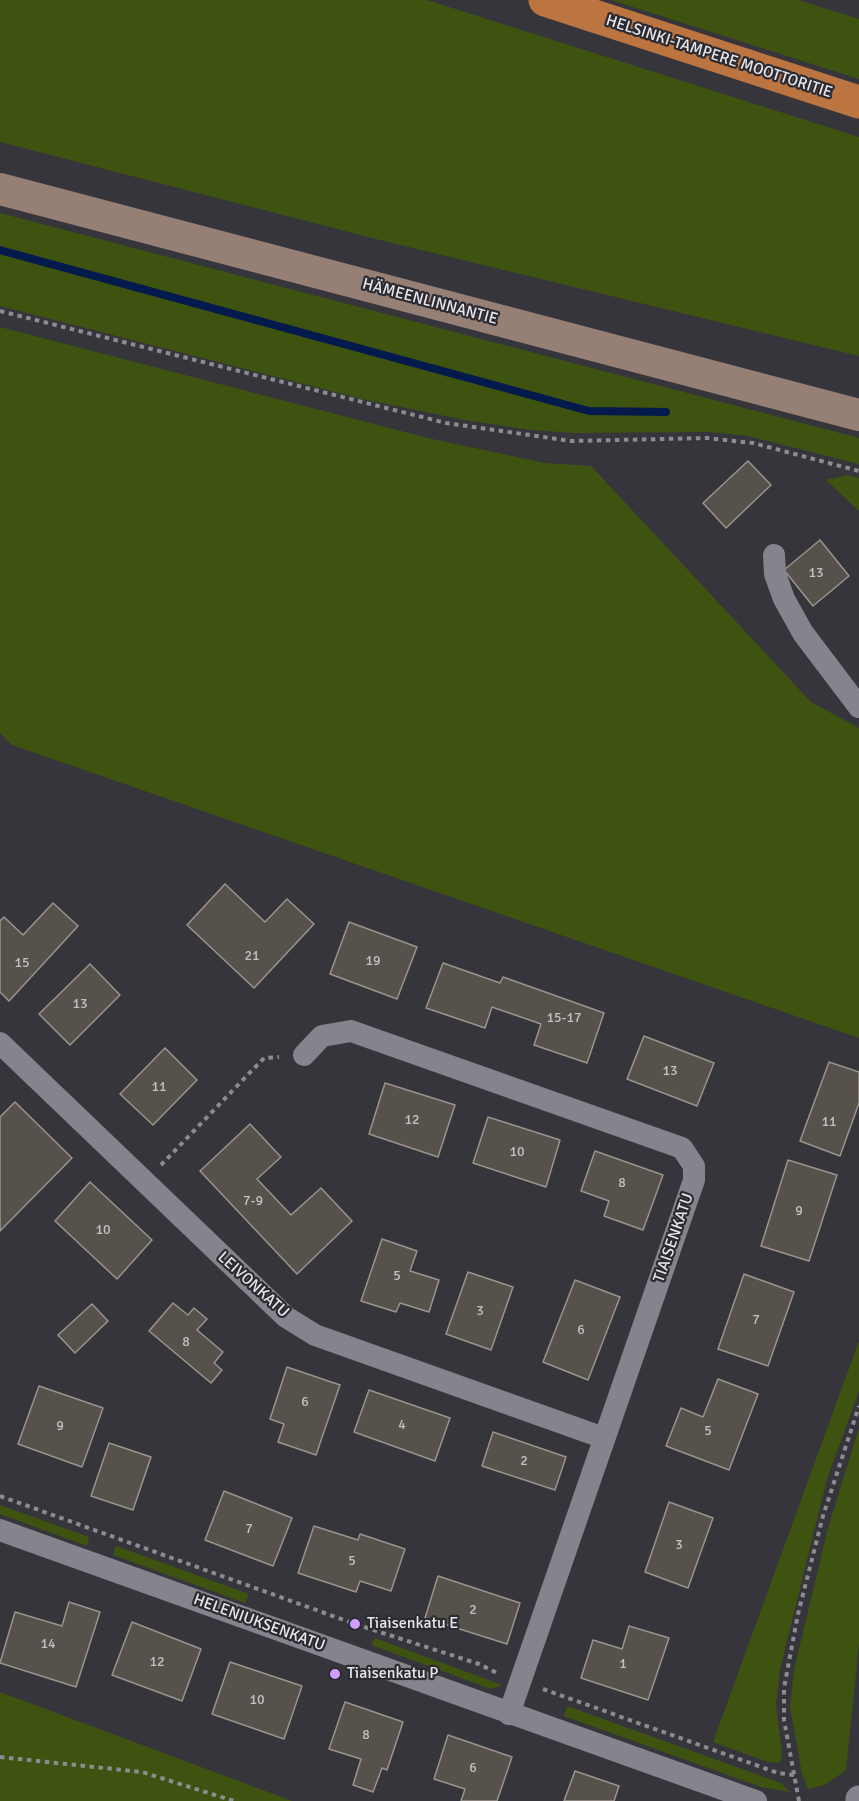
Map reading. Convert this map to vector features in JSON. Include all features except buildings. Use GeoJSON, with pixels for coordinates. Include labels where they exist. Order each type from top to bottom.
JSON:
{"type":"FeatureCollection","features":[{"type":"Feature","properties":{"kind":"highway","name":"HELSINKI-TAMPERE MOOTTORITIE"},"geometry":{"type":"LineString","coordinates":[[545,0],[859,102]]}},
{"type":"Feature","properties":{"kind":"main road","name":"HÄMEENLINNANTIE"},"geometry":{"type":"LineString","coordinates":[[0,189],[859,416]]}},
{"type":"Feature","properties":{"kind":"street"},"geometry":{"type":"LineString","coordinates":[[774,555],[775,574],[784,599],[803,633],[859,707]]}},
{"type":"Feature","properties":{"kind":"street","name":"TIAISENKATU"},"geometry":{"type":"LineString","coordinates":[[304,1055],[322,1036],[351,1032],[682,1148],[694,1166],[694,1180],[509,1714]]}},
{"type":"Feature","properties":{"kind":"street","name":"LEIVONKATU"},"geometry":{"type":"LineString","coordinates":[[0,1043],[286,1317],[315,1335],[603,1438]]}},
{"type":"Feature","properties":{"kind":"street","name":"HELENIUKSENKATU"},"geometry":{"type":"LineString","coordinates":[[0,1530],[756,1801]]}},
{"type":"Feature","properties":{"kind":"path"},"geometry":{"type":"LineString","coordinates":[[0,311],[446,423],[571,441],[707,438],[753,443],[859,471]]}},
{"type":"Feature","properties":{"kind":"path"},"geometry":{"type":"LineString","coordinates":[[145,1181],[264,1058],[304,1055]]}},
{"type":"Feature","properties":{"kind":"path"},"geometry":{"type":"LineString","coordinates":[[799,1801],[784,1720],[784,1688],[798,1614],[823,1516],[859,1406]]}},
{"type":"Feature","properties":{"kind":"path"},"geometry":{"type":"LineString","coordinates":[[0,1496],[778,1773],[794,1774]]}},
{"type":"Feature","properties":{"kind":"path"},"geometry":{"type":"LineString","coordinates":[[0,1757],[142,1772],[234,1801]]}},
{"type":"Feature","properties":{"kind":"green space"},"geometry":{"type":"Polygon","coordinates":[[[0,0],[427,0],[859,137],[859,356],[380,240],[0,142],[0,0]]]}},
{"type":"Feature","properties":{"kind":"green space"},"geometry":{"type":"Polygon","coordinates":[[[611,0],[798,0],[859,19],[859,79],[611,0]]]}},
{"type":"Feature","properties":{"kind":"green space"},"geometry":{"type":"Polygon","coordinates":[[[0,213],[859,438],[859,464],[748,436],[710,432],[574,433],[531,430],[465,420],[362,399],[0,306],[0,213]]]}},
{"type":"Feature","properties":{"kind":"green space"},"geometry":{"type":"Polygon","coordinates":[[[0,327],[428,438],[545,463],[591,466],[811,702],[859,728],[859,1038],[12,745],[0,733],[0,327]]]}},
{"type":"Feature","properties":{"kind":"green space"},"geometry":{"type":"Polygon","coordinates":[[[847,475],[859,478],[859,511],[826,480],[847,475]]]}},
{"type":"Feature","properties":{"kind":"green space"},"geometry":{"type":"Polygon","coordinates":[[[859,1341],[859,1391],[827,1479],[780,1669],[776,1705],[782,1754],[780,1763],[768,1762],[713,1742],[859,1341]]]}},
{"type":"Feature","properties":{"kind":"green space"},"geometry":{"type":"Polygon","coordinates":[[[859,1428],[859,1644],[846,1770],[825,1785],[808,1789],[802,1774],[790,1707],[794,1670],[828,1528],[859,1428]]]}},
{"type":"Feature","properties":{"kind":"green space"},"geometry":{"type":"Polygon","coordinates":[[[0,1505],[89,1537],[87,1546],[0,1514],[0,1505]]]}},
{"type":"Feature","properties":{"kind":"green space"},"geometry":{"type":"Polygon","coordinates":[[[116,1546],[249,1594],[245,1603],[113,1555],[116,1546]]]}},
{"type":"Feature","properties":{"kind":"green space"},"geometry":{"type":"Polygon","coordinates":[[[375,1638],[502,1685],[491,1689],[371,1645],[375,1638]]]}},
{"type":"Feature","properties":{"kind":"green space"},"geometry":{"type":"Polygon","coordinates":[[[0,1692],[292,1801],[0,1801],[0,1692]]]}},
{"type":"Feature","properties":{"kind":"green space"},"geometry":{"type":"Polygon","coordinates":[[[567,1706],[781,1783],[790,1792],[761,1787],[564,1716],[567,1706]]]}},
{"type":"Feature","properties":{"kind":"waterway"},"geometry":{"type":"LineString","coordinates":[[0,250],[589,411],[666,412]]}},
{"type":"Feature","properties":{"kind":"place","name":"Tiaisenkatu E"},"geometry":{"type":"Point","coordinates":[355,1624]}},
{"type":"Feature","properties":{"kind":"place","name":"Tiaisenkatu P"},"geometry":{"type":"Point","coordinates":[335,1674]}}]}
